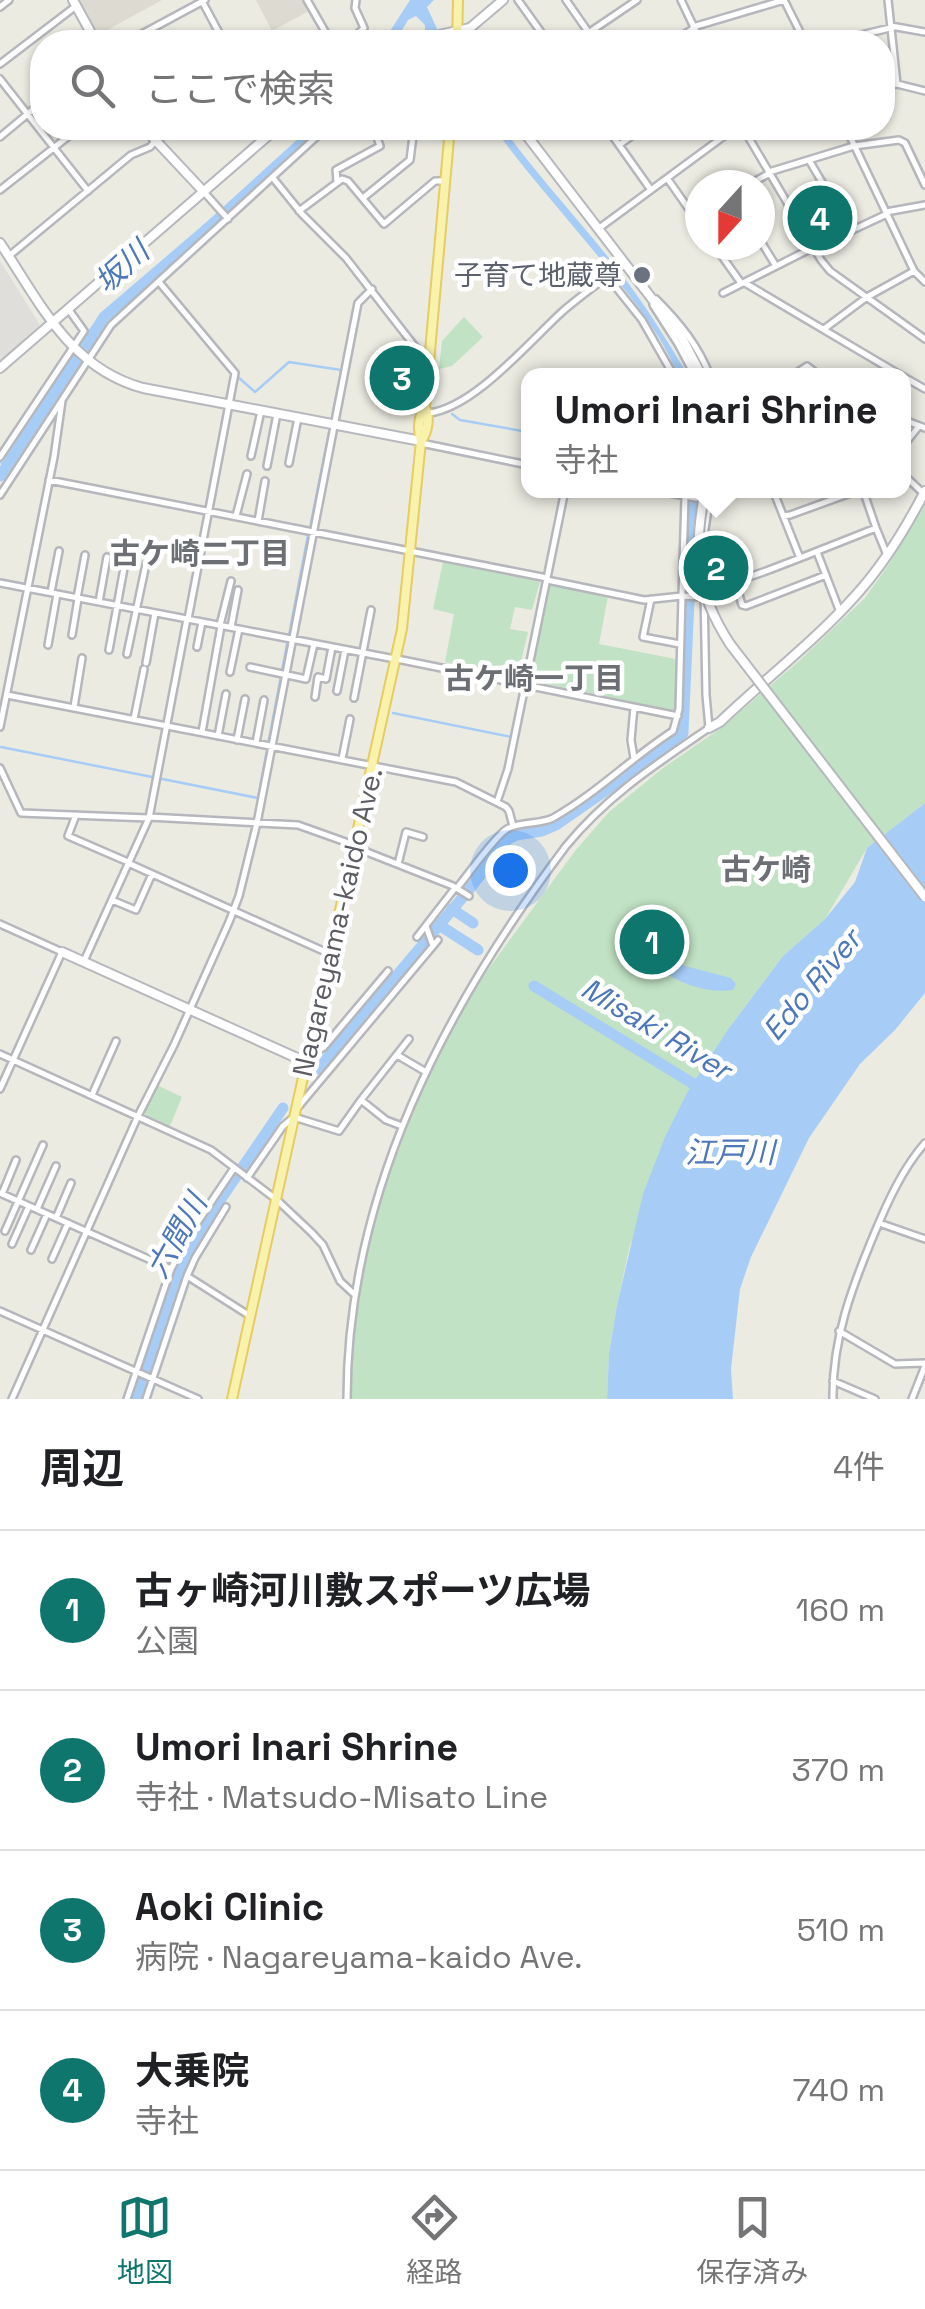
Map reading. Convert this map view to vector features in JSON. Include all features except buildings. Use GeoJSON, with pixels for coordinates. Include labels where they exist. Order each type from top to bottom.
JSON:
{"type":"FeatureCollection","features":[{"type":"Feature","properties":{"kind":"main road"},"geometry":{"type":"LineString","coordinates":[[458,0],[458,30]]}},
{"type":"Feature","properties":{"kind":"main road","name":"Nagareyama-kaido Ave."},"geometry":{"type":"LineString","coordinates":[[232,1399],[405,612],[421,442],[426,434],[448,140]]}},
{"type":"Feature","properties":{"kind":"street"},"geometry":{"type":"LineString","coordinates":[[0,7],[10,0]]}},
{"type":"Feature","properties":{"kind":"street"},"geometry":{"type":"LineString","coordinates":[[149,30],[203,0],[218,30]]}},
{"type":"Feature","properties":{"kind":"street"},"geometry":{"type":"LineString","coordinates":[[307,0],[325,30]]}},
{"type":"Feature","properties":{"kind":"street"},"geometry":{"type":"LineString","coordinates":[[356,0],[362,30]]}},
{"type":"Feature","properties":{"kind":"street"},"geometry":{"type":"LineString","coordinates":[[461,30],[474,26],[503,0]]}},
{"type":"Feature","properties":{"kind":"street"},"geometry":{"type":"LineString","coordinates":[[518,0],[539,30]]}},
{"type":"Feature","properties":{"kind":"street"},"geometry":{"type":"LineString","coordinates":[[566,0],[587,30]]}},
{"type":"Feature","properties":{"kind":"street"},"geometry":{"type":"LineString","coordinates":[[593,30],[637,0]]}},
{"type":"Feature","properties":{"kind":"street"},"geometry":{"type":"LineString","coordinates":[[681,0],[694,28]]}},
{"type":"Feature","properties":{"kind":"street"},"geometry":{"type":"LineString","coordinates":[[691,30],[784,0],[799,30]]}},
{"type":"Feature","properties":{"kind":"street"},"geometry":{"type":"LineString","coordinates":[[888,0],[891,30]]}},
{"type":"Feature","properties":{"kind":"street"},"geometry":{"type":"LineString","coordinates":[[41,30],[74,3],[89,30]]}},
{"type":"Feature","properties":{"kind":"street"},"geometry":{"type":"LineString","coordinates":[[879,30],[891,27],[925,32]]}},
{"type":"Feature","properties":{"kind":"street"},"geometry":{"type":"LineString","coordinates":[[0,64],[30,39]]}},
{"type":"Feature","properties":{"kind":"street"},"geometry":{"type":"LineString","coordinates":[[895,60],[898,84]]}},
{"type":"Feature","properties":{"kind":"street"},"geometry":{"type":"LineString","coordinates":[[0,80],[30,118]]}},
{"type":"Feature","properties":{"kind":"street"},"geometry":{"type":"LineString","coordinates":[[895,84],[925,92]]}},
{"type":"Feature","properties":{"kind":"street"},"geometry":{"type":"LineString","coordinates":[[0,136],[30,112]]}},
{"type":"Feature","properties":{"kind":"street"},"geometry":{"type":"LineString","coordinates":[[48,140],[89,191]]}},
{"type":"Feature","properties":{"kind":"street"},"geometry":{"type":"LineString","coordinates":[[0,190],[64,140]]}},
{"type":"Feature","properties":{"kind":"street"},"geometry":{"type":"LineString","coordinates":[[0,368],[263,140]]}},
{"type":"Feature","properties":{"kind":"street"},"geometry":{"type":"LineString","coordinates":[[0,495],[112,326],[313,140]]}},
{"type":"Feature","properties":{"kind":"street"},"geometry":{"type":"LineString","coordinates":[[337,182],[336,170],[380,146],[379,140]]}},
{"type":"Feature","properties":{"kind":"street"},"geometry":{"type":"LineString","coordinates":[[362,198],[410,160],[413,140]]}},
{"type":"Feature","properties":{"kind":"street"},"geometry":{"type":"LineString","coordinates":[[530,140],[623,264],[680,324],[707,368]]}},
{"type":"Feature","properties":{"kind":"street"},"geometry":{"type":"LineString","coordinates":[[615,140],[651,190]]}},
{"type":"Feature","properties":{"kind":"street"},"geometry":{"type":"LineString","coordinates":[[619,145],[626,140]]}},
{"type":"Feature","properties":{"kind":"street"},"geometry":{"type":"LineString","coordinates":[[598,229],[719,140]]}},
{"type":"Feature","properties":{"kind":"street"},"geometry":{"type":"LineString","coordinates":[[750,140],[768,170]]}},
{"type":"Feature","properties":{"kind":"street"},"geometry":{"type":"LineString","coordinates":[[851,140],[914,271],[925,282]]}},
{"type":"Feature","properties":{"kind":"street"},"geometry":{"type":"LineString","coordinates":[[775,171],[854,146],[902,140],[925,185]]}},
{"type":"Feature","properties":{"kind":"street"},"geometry":{"type":"LineString","coordinates":[[8,256],[131,155],[155,141],[228,218]]}},
{"type":"Feature","properties":{"kind":"street"},"geometry":{"type":"LineString","coordinates":[[809,160],[850,230]]}},
{"type":"Feature","properties":{"kind":"street"},"geometry":{"type":"LineString","coordinates":[[273,178],[346,258],[423,357],[429,358]]}},
{"type":"Feature","properties":{"kind":"street"},"geometry":{"type":"LineString","coordinates":[[667,178],[685,200]]}},
{"type":"Feature","properties":{"kind":"street"},"geometry":{"type":"LineString","coordinates":[[300,211],[342,179],[348,181],[384,224],[435,180],[444,181]]}},
{"type":"Feature","properties":{"kind":"street"},"geometry":{"type":"LineString","coordinates":[[775,182],[830,271],[925,339]]}},
{"type":"Feature","properties":{"kind":"street"},"geometry":{"type":"LineString","coordinates":[[723,294],[886,213],[925,205]]}},
{"type":"Feature","properties":{"kind":"street"},"geometry":{"type":"LineString","coordinates":[[0,243],[73,348],[104,372],[133,386],[521,463]]}},
{"type":"Feature","properties":{"kind":"street"},"geometry":{"type":"LineString","coordinates":[[725,260],[743,283],[889,368]]}},
{"type":"Feature","properties":{"kind":"street"},"geometry":{"type":"LineString","coordinates":[[772,260],[776,266]]}},
{"type":"Feature","properties":{"kind":"street"},"geometry":{"type":"LineString","coordinates":[[427,410],[446,410],[471,394],[565,309],[623,264]]}},
{"type":"Feature","properties":{"kind":"street"},"geometry":{"type":"LineString","coordinates":[[824,330],[867,297],[914,271]]}},
{"type":"Feature","properties":{"kind":"street"},"geometry":{"type":"LineString","coordinates":[[607,276],[642,320],[669,368]]}},
{"type":"Feature","properties":{"kind":"street"},"geometry":{"type":"LineString","coordinates":[[84,961],[149,818],[235,373],[159,282]]}},
{"type":"Feature","properties":{"kind":"street"},"geometry":{"type":"LineString","coordinates":[[640,282],[682,338],[695,368]]}},
{"type":"Feature","properties":{"kind":"street"},"geometry":{"type":"LineString","coordinates":[[640,282],[693,368]]}},
{"type":"Feature","properties":{"kind":"street"},"geometry":{"type":"LineString","coordinates":[[12,1399],[234,910],[257,824],[358,303],[372,290]]}},
{"type":"Feature","properties":{"kind":"street"},"geometry":{"type":"LineString","coordinates":[[0,457],[84,332],[68,309]]}},
{"type":"Feature","properties":{"kind":"street"},"geometry":{"type":"LineString","coordinates":[[0,728],[62,400]]}},
{"type":"Feature","properties":{"kind":"street"},"geometry":{"type":"LineString","coordinates":[[251,456],[261,411]]}},
{"type":"Feature","properties":{"kind":"street"},"geometry":{"type":"LineString","coordinates":[[267,466],[277,414]]}},
{"type":"Feature","properties":{"kind":"street"},"geometry":{"type":"LineString","coordinates":[[289,463],[298,418]]}},
{"type":"Feature","properties":{"kind":"street"},"geometry":{"type":"LineString","coordinates":[[236,516],[247,474]]}},
{"type":"Feature","properties":{"kind":"street"},"geometry":{"type":"LineString","coordinates":[[49,480],[651,600],[702,597]]}},
{"type":"Feature","properties":{"kind":"street"},"geometry":{"type":"LineString","coordinates":[[258,521],[265,481]]}},
{"type":"Feature","properties":{"kind":"street"},"geometry":{"type":"LineString","coordinates":[[347,1399],[350,1322],[362,1252],[402,1126],[475,979],[558,856],[584,826],[662,758],[720,722],[840,612],[887,556],[924,493]]}},
{"type":"Feature","properties":{"kind":"street"},"geometry":{"type":"LineString","coordinates":[[497,802],[508,769],[562,498]]}},
{"type":"Feature","properties":{"kind":"street"},"geometry":{"type":"LineString","coordinates":[[417,937],[502,834],[512,826],[550,820],[673,731],[678,716],[685,498]]}},
{"type":"Feature","properties":{"kind":"street"},"geometry":{"type":"LineString","coordinates":[[705,498],[698,529],[698,556],[700,577],[713,616],[730,644],[925,897]]}},
{"type":"Feature","properties":{"kind":"street"},"geometry":{"type":"LineString","coordinates":[[706,498],[702,597],[709,728]]}},
{"type":"Feature","properties":{"kind":"street"},"geometry":{"type":"LineString","coordinates":[[776,498],[800,558]]}},
{"type":"Feature","properties":{"kind":"street"},"geometry":{"type":"LineString","coordinates":[[783,516],[839,498]]}},
{"type":"Feature","properties":{"kind":"street"},"geometry":{"type":"LineString","coordinates":[[864,498],[887,556]]}},
{"type":"Feature","properties":{"kind":"street"},"geometry":{"type":"LineString","coordinates":[[703,583],[735,580],[876,528]]}},
{"type":"Feature","properties":{"kind":"street"},"geometry":{"type":"LineString","coordinates":[[48,645],[59,551]]}},
{"type":"Feature","properties":{"kind":"street"},"geometry":{"type":"LineString","coordinates":[[817,552],[840,612]]}},
{"type":"Feature","properties":{"kind":"street"},"geometry":{"type":"LineString","coordinates":[[72,635],[85,555]]}},
{"type":"Feature","properties":{"kind":"street"},"geometry":{"type":"LineString","coordinates":[[99,602],[107,557]]}},
{"type":"Feature","properties":{"kind":"street"},"geometry":{"type":"LineString","coordinates":[[127,654],[146,564]]}},
{"type":"Feature","properties":{"kind":"street"},"geometry":{"type":"LineString","coordinates":[[109,650],[124,568]]}},
{"type":"Feature","properties":{"kind":"street"},"geometry":{"type":"LineString","coordinates":[[735,580],[742,605],[746,606],[826,575]]}},
{"type":"Feature","properties":{"kind":"street"},"geometry":{"type":"LineString","coordinates":[[202,732],[231,581]]}},
{"type":"Feature","properties":{"kind":"street"},"geometry":{"type":"LineString","coordinates":[[0,583],[678,716]]}},
{"type":"Feature","properties":{"kind":"street"},"geometry":{"type":"LineString","coordinates":[[230,672],[238,590]]}},
{"type":"Feature","properties":{"kind":"street"},"geometry":{"type":"LineString","coordinates":[[651,600],[643,637],[680,644]]}},
{"type":"Feature","properties":{"kind":"street"},"geometry":{"type":"LineString","coordinates":[[354,698],[372,610]]}},
{"type":"Feature","properties":{"kind":"street"},"geometry":{"type":"LineString","coordinates":[[134,719],[156,613]]}},
{"type":"Feature","properties":{"kind":"street"},"geometry":{"type":"LineString","coordinates":[[197,647],[202,622]]}},
{"type":"Feature","properties":{"kind":"street"},"geometry":{"type":"LineString","coordinates":[[250,667],[306,679],[314,644]]}},
{"type":"Feature","properties":{"kind":"street"},"geometry":{"type":"LineString","coordinates":[[315,697],[318,677],[326,679],[332,647]]}},
{"type":"Feature","properties":{"kind":"street"},"geometry":{"type":"LineString","coordinates":[[337,691],[344,650]]}},
{"type":"Feature","properties":{"kind":"street"},"geometry":{"type":"LineString","coordinates":[[74,708],[82,658]]}},
{"type":"Feature","properties":{"kind":"street"},"geometry":{"type":"LineString","coordinates":[[4,694],[456,782],[509,810],[512,826]]}},
{"type":"Feature","properties":{"kind":"street"},"geometry":{"type":"LineString","coordinates":[[218,736],[226,694]]}},
{"type":"Feature","properties":{"kind":"street"},"geometry":{"type":"LineString","coordinates":[[237,740],[245,699]]}},
{"type":"Feature","properties":{"kind":"street"},"geometry":{"type":"LineString","coordinates":[[256,742],[264,700]]}},
{"type":"Feature","properties":{"kind":"street"},"geometry":{"type":"LineString","coordinates":[[634,708],[634,758]]}},
{"type":"Feature","properties":{"kind":"street"},"geometry":{"type":"LineString","coordinates":[[342,759],[350,719]]}},
{"type":"Feature","properties":{"kind":"street"},"geometry":{"type":"LineString","coordinates":[[653,744],[662,758]]}},
{"type":"Feature","properties":{"kind":"street"},"geometry":{"type":"LineString","coordinates":[[0,768],[21,813],[298,825],[469,896]]}},
{"type":"Feature","properties":{"kind":"street"},"geometry":{"type":"LineString","coordinates":[[76,815],[68,836],[330,954]]}},
{"type":"Feature","properties":{"kind":"street"},"geometry":{"type":"LineString","coordinates":[[398,864],[406,832],[423,836]]}},
{"type":"Feature","properties":{"kind":"street"},"geometry":{"type":"LineString","coordinates":[[112,900],[136,910],[152,874]]}},
{"type":"Feature","properties":{"kind":"street"},"geometry":{"type":"LineString","coordinates":[[0,924],[306,1062]]}},
{"type":"Feature","properties":{"kind":"street"},"geometry":{"type":"LineString","coordinates":[[247,1178],[283,1126],[436,943],[426,926]]}},
{"type":"Feature","properties":{"kind":"street"},"geometry":{"type":"LineString","coordinates":[[0,1089],[62,952]]}},
{"type":"Feature","properties":{"kind":"street"},"geometry":{"type":"LineString","coordinates":[[309,1048],[324,1047],[388,971]]}},
{"type":"Feature","properties":{"kind":"street"},"geometry":{"type":"LineString","coordinates":[[295,1114],[339,1130],[409,1039]]}},
{"type":"Feature","properties":{"kind":"street"},"geometry":{"type":"LineString","coordinates":[[92,1095],[116,1041]]}},
{"type":"Feature","properties":{"kind":"street"},"geometry":{"type":"LineString","coordinates":[[0,1054],[204,1146],[277,1200],[323,1245],[334,1272],[354,1294]]}},
{"type":"Feature","properties":{"kind":"street"},"geometry":{"type":"LineString","coordinates":[[397,1055],[426,1072]]}},
{"type":"Feature","properties":{"kind":"street"},"geometry":{"type":"LineString","coordinates":[[361,1100],[386,1120],[402,1126]]}},
{"type":"Feature","properties":{"kind":"street"},"geometry":{"type":"LineString","coordinates":[[833,1399],[839,1332],[848,1301],[878,1223],[925,1143]]}},
{"type":"Feature","properties":{"kind":"street"},"geometry":{"type":"LineString","coordinates":[[6,1232],[44,1145]]}},
{"type":"Feature","properties":{"kind":"street"},"geometry":{"type":"LineString","coordinates":[[16,1160],[1,1193],[172,1269]]}},
{"type":"Feature","properties":{"kind":"street"},"geometry":{"type":"LineString","coordinates":[[37,1209],[56,1166]]}},
{"type":"Feature","properties":{"kind":"street"},"geometry":{"type":"LineString","coordinates":[[128,1399],[172,1269],[234,1168]]}},
{"type":"Feature","properties":{"kind":"street"},"geometry":{"type":"LineString","coordinates":[[56,1218],[71,1183]]}},
{"type":"Feature","properties":{"kind":"street"},"geometry":{"type":"LineString","coordinates":[[12,1244],[29,1206]]}},
{"type":"Feature","properties":{"kind":"street"},"geometry":{"type":"LineString","coordinates":[[146,1399],[187,1276],[226,1207]]}},
{"type":"Feature","properties":{"kind":"street"},"geometry":{"type":"LineString","coordinates":[[31,1250],[47,1214]]}},
{"type":"Feature","properties":{"kind":"street"},"geometry":{"type":"LineString","coordinates":[[52,1259],[68,1223]]}},
{"type":"Feature","properties":{"kind":"street"},"geometry":{"type":"LineString","coordinates":[[878,1223],[925,1239]]}},
{"type":"Feature","properties":{"kind":"street"},"geometry":{"type":"LineString","coordinates":[[187,1276],[250,1316]]}},
{"type":"Feature","properties":{"kind":"street"},"geometry":{"type":"LineString","coordinates":[[0,1311],[198,1399]]}},
{"type":"Feature","properties":{"kind":"street"},"geometry":{"type":"LineString","coordinates":[[839,1332],[899,1365],[925,1365],[912,1399]]}},
{"type":"Feature","properties":{"kind":"street"},"geometry":{"type":"LineString","coordinates":[[833,1381],[874,1399]]}},
{"type":"Feature","properties":{"kind":"shaded area"},"geometry":{"type":"Polygon","coordinates":[[[79,0],[162,0],[107,30],[95,30],[79,0]]]}},
{"type":"Feature","properties":{"kind":"shaded area"},"geometry":{"type":"Polygon","coordinates":[[[256,0],[303,0],[309,11],[271,30],[256,0]]]}},
{"type":"Feature","properties":{"kind":"shaded area"},"geometry":{"type":"Polygon","coordinates":[[[0,261],[40,325],[0,360],[0,261]]]}},
{"type":"Feature","properties":{"kind":"green space"},"geometry":{"type":"Polygon","coordinates":[[[464,317],[483,337],[452,366],[439,369],[442,341],[464,317]]]}},
{"type":"Feature","properties":{"kind":"green space"},"geometry":{"type":"Polygon","coordinates":[[[925,502],[925,803],[867,848],[825,919],[783,956],[729,1028],[630,1245],[609,1354],[607,1399],[352,1399],[354,1316],[370,1237],[387,1180],[421,1093],[470,994],[575,851],[609,812],[721,728],[865,598],[925,502]]]}},
{"type":"Feature","properties":{"kind":"green space"},"geometry":{"type":"Polygon","coordinates":[[[443,562],[540,582],[532,610],[515,607],[510,629],[528,632],[517,678],[445,662],[454,614],[433,609],[443,562]]]}},
{"type":"Feature","properties":{"kind":"green space"},"geometry":{"type":"Polygon","coordinates":[[[549,584],[608,596],[599,644],[676,659],[675,711],[529,680],[549,584]]]}},
{"type":"Feature","properties":{"kind":"green space"},"geometry":{"type":"Polygon","coordinates":[[[157,1085],[182,1097],[170,1126],[144,1114],[157,1085]]]}},
{"type":"Feature","properties":{"kind":"water"},"geometry":{"type":"Polygon","coordinates":[[[410,0],[434,0],[427,7],[438,30],[425,30],[416,16],[402,30],[391,30],[410,0]]]}},
{"type":"Feature","properties":{"kind":"water"},"geometry":{"type":"Polygon","coordinates":[[[297,140],[308,140],[208,235],[201,227],[297,140]]]}},
{"type":"Feature","properties":{"kind":"water"},"geometry":{"type":"Polygon","coordinates":[[[503,140],[512,140],[620,272],[684,368],[675,368],[637,305],[503,140]]]}},
{"type":"Feature","properties":{"kind":"water","name":"江戸川"},"geometry":{"type":"Polygon","coordinates":[[[925,803],[925,993],[860,1064],[809,1138],[751,1257],[740,1289],[731,1369],[733,1399],[607,1399],[617,1305],[643,1194],[688,1091],[783,956],[825,919],[855,882],[867,848],[925,803]]]}},
{"type":"Feature","properties":{"kind":"water"},"geometry":{"type":"Polygon","coordinates":[[[674,963],[731,978],[736,984],[733,990],[724,991],[690,985],[666,974],[674,963]]]}},
{"type":"Feature","properties":{"kind":"waterway","name":"坂川"},"geometry":{"type":"LineString","coordinates":[[0,476],[104,317],[215,222]]}},
{"type":"Feature","properties":{"kind":"waterway"},"geometry":{"type":"LineString","coordinates":[[361,272],[421,348]]}},
{"type":"Feature","properties":{"kind":"waterway"},"geometry":{"type":"LineString","coordinates":[[238,377],[255,392],[289,362],[341,370],[340,379]]}},
{"type":"Feature","properties":{"kind":"waterway"},"geometry":{"type":"LineString","coordinates":[[310,528],[338,387]]}},
{"type":"Feature","properties":{"kind":"waterway"},"geometry":{"type":"LineString","coordinates":[[452,414],[460,420],[521,431]]}},
{"type":"Feature","properties":{"kind":"waterway","name":"坂川"},"geometry":{"type":"LineString","coordinates":[[0,462],[7,465]]}},
{"type":"Feature","properties":{"kind":"waterway"},"geometry":{"type":"LineString","coordinates":[[318,1069],[508,839],[556,825],[683,733],[694,498]]}},
{"type":"Feature","properties":{"kind":"waterway"},"geometry":{"type":"LineString","coordinates":[[289,635],[308,535]]}},
{"type":"Feature","properties":{"kind":"waterway"},"geometry":{"type":"LineString","coordinates":[[1,747],[258,798],[287,644]]}},
{"type":"Feature","properties":{"kind":"waterway"},"geometry":{"type":"LineString","coordinates":[[393,713],[511,737],[521,689]]}},
{"type":"Feature","properties":{"kind":"waterway"},"geometry":{"type":"LineString","coordinates":[[452,909],[473,923]]}},
{"type":"Feature","properties":{"kind":"waterway","name":"Misaki River"},"geometry":{"type":"LineString","coordinates":[[439,925],[478,950]]}},
{"type":"Feature","properties":{"kind":"waterway","name":"Misaki River"},"geometry":{"type":"LineString","coordinates":[[534,986],[705,1091]]}},
{"type":"Feature","properties":{"kind":"waterway","name":"六間川"},"geometry":{"type":"LineString","coordinates":[[137,1399],[180,1269],[212,1212],[283,1108]]}},
{"type":"Feature","properties":{"kind":"place","name":"大乗院"},"geometry":{"type":"Point","coordinates":[820,218]}},
{"type":"Feature","properties":{"kind":"place","name":"子育て地蔵尊"},"geometry":{"type":"Point","coordinates":[642,275]}},
{"type":"Feature","properties":{"kind":"place","name":"Aoki Clinic"},"geometry":{"type":"Point","coordinates":[402,378]}},
{"type":"Feature","properties":{"kind":"place","name":"Umori Inari Shrine"},"geometry":{"type":"Point","coordinates":[716,568]}},
{"type":"Feature","properties":{"kind":"place","name":"古ヶ崎河川敷スポーツ広場"},"geometry":{"type":"Point","coordinates":[652,942]}},
{"type":"Feature","properties":{"kind":"district","name":"古ケ崎二丁目"},"geometry":{"type":"Point","coordinates":[200,554]}},
{"type":"Feature","properties":{"kind":"district","name":"古ケ崎一丁目"},"geometry":{"type":"Point","coordinates":[534,679]}},
{"type":"Feature","properties":{"kind":"district","name":"古ケ崎"},"geometry":{"type":"Point","coordinates":[766,870]}},
{"type":"Feature","properties":{"kind":"water label","name":"Edo River"},"geometry":{"type":"Point","coordinates":[812,985]}}]}
